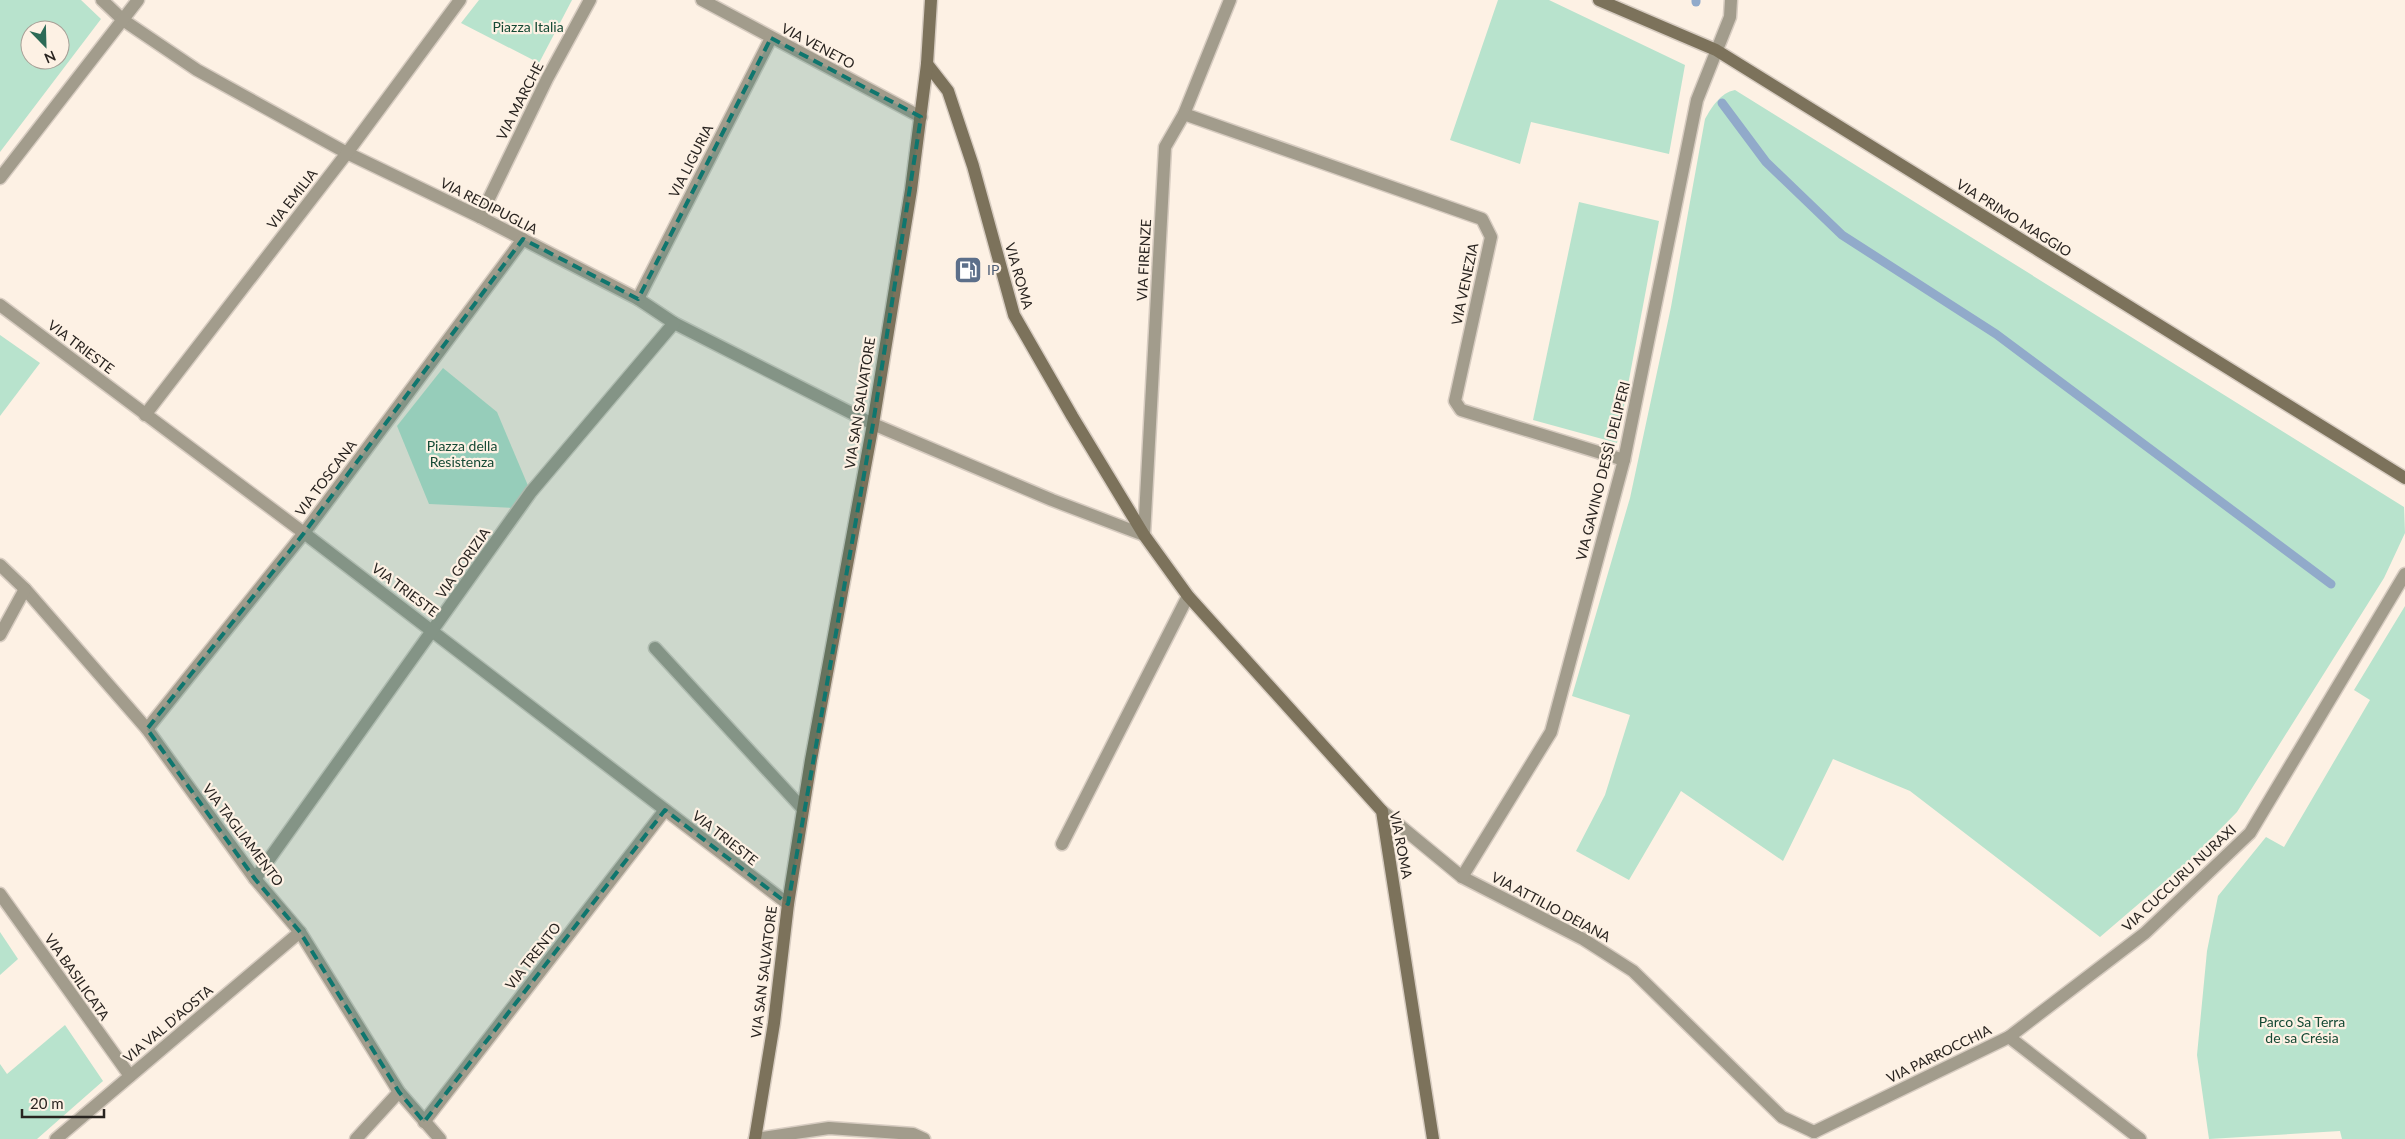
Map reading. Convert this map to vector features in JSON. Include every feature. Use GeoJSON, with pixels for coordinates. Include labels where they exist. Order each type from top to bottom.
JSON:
{"type":"FeatureCollection","features":[{"type":"Feature","properties":{"kind":"street","name":"VIA REDIPUGLIA"},"geometry":{"type":"LineString","coordinates":[[102,0],[123,20],[197,70],[347,153],[523,239],[638,299],[674,322],[873,424]]}},
{"type":"Feature","properties":{"kind":"street"},"geometry":{"type":"LineString","coordinates":[[0,178],[138,0]]}},
{"type":"Feature","properties":{"kind":"street","name":"VIA EMILIA"},"geometry":{"type":"LineString","coordinates":[[145,415],[347,153],[460,0]]}},
{"type":"Feature","properties":{"kind":"street","name":"VIA MARCHE"},"geometry":{"type":"LineString","coordinates":[[480,217],[547,79],[590,0]]}},
{"type":"Feature","properties":{"kind":"street","name":"VIA VENETO"},"geometry":{"type":"LineString","coordinates":[[702,0],[921,117]]}},
{"type":"Feature","properties":{"kind":"street","name":"VIA SAN SALVATORE"},"geometry":{"type":"LineString","coordinates":[[755,1139],[774,1023],[788,904],[803,809],[873,424],[911,190],[927,64],[931,0]]}},
{"type":"Feature","properties":{"kind":"street","name":"VIA FIRENZE"},"geometry":{"type":"LineString","coordinates":[[1144,535],[1165,147],[1184,114],[1230,0]]}},
{"type":"Feature","properties":{"kind":"street","name":"VIA PRIMO MAGGIO"},"geometry":{"type":"LineString","coordinates":[[1598,0],[1716,50],[2405,478]]}},
{"type":"Feature","properties":{"kind":"street","name":"VIA GAVINO DESSÌ DELIPERI"},"geometry":{"type":"LineString","coordinates":[[1462,877],[1551,732],[1624,460],[1697,100],[1730,17],[1731,0]]}},
{"type":"Feature","properties":{"kind":"street","name":"VIA LIGURIA"},"geometry":{"type":"LineString","coordinates":[[638,299],[770,38]]}},
{"type":"Feature","properties":{"kind":"street","name":"VIA ROMA"},"geometry":{"type":"LineString","coordinates":[[927,64],[948,90],[973,166],[1014,315],[1144,535],[1188,596],[1382,812],[1433,1139]]}},
{"type":"Feature","properties":{"kind":"street","name":"VIA VENEZIA"},"geometry":{"type":"LineString","coordinates":[[1184,114],[1482,219],[1491,237],[1455,401],[1461,410],[1624,460]]}},
{"type":"Feature","properties":{"kind":"street","name":"VIA TOSCANA"},"geometry":{"type":"LineString","coordinates":[[147,729],[304,533],[523,239]]}},
{"type":"Feature","properties":{"kind":"street","name":"VIA TRIESTE"},"geometry":{"type":"LineString","coordinates":[[0,305],[433,631],[788,904]]}},
{"type":"Feature","properties":{"kind":"street","name":"VIA GORIZIA"},"geometry":{"type":"LineString","coordinates":[[255,879],[531,492],[674,322]]}},
{"type":"Feature","properties":{"kind":"street"},"geometry":{"type":"LineString","coordinates":[[873,424],[1052,500],[1144,535]]}},
{"type":"Feature","properties":{"kind":"street","name":"VIA TAGLIAMENTO"},"geometry":{"type":"LineString","coordinates":[[0,565],[24,589],[147,729],[255,879],[300,932],[399,1092],[440,1139]]}},
{"type":"Feature","properties":{"kind":"street","name":"VIA CUCCURU NURAXI"},"geometry":{"type":"LineString","coordinates":[[2009,1037],[2145,933],[2250,833],[2405,574]]}},
{"type":"Feature","properties":{"kind":"street"},"geometry":{"type":"LineString","coordinates":[[0,635],[24,589]]}},
{"type":"Feature","properties":{"kind":"street"},"geometry":{"type":"LineString","coordinates":[[1062,844],[1188,596]]}},
{"type":"Feature","properties":{"kind":"street"},"geometry":{"type":"LineString","coordinates":[[655,648],[803,809]]}},
{"type":"Feature","properties":{"kind":"street","name":"VIA TRENTO"},"geometry":{"type":"LineString","coordinates":[[424,1122],[665,810]]}},
{"type":"Feature","properties":{"kind":"street","name":"VIA ATTILIO DEIANA"},"geometry":{"type":"LineString","coordinates":[[1382,812],[1462,877],[1584,939],[1633,971],[1782,1117],[1813,1135]]}},
{"type":"Feature","properties":{"kind":"street","name":"VIA BASILICATA"},"geometry":{"type":"LineString","coordinates":[[0,894],[130,1076]]}},
{"type":"Feature","properties":{"kind":"street","name":"VIA VAL D'AOSTA"},"geometry":{"type":"LineString","coordinates":[[56,1139],[300,932]]}},
{"type":"Feature","properties":{"kind":"street","name":"VIA PARROCCHIA"},"geometry":{"type":"LineString","coordinates":[[1813,1135],[2009,1037],[2140,1139]]}},
{"type":"Feature","properties":{"kind":"street"},"geometry":{"type":"LineString","coordinates":[[356,1139],[399,1092]]}},
{"type":"Feature","properties":{"kind":"street"},"geometry":{"type":"LineString","coordinates":[[755,1139],[829,1128],[912,1134],[924,1139]]}},
{"type":"Feature","properties":{"kind":"highlighted area"},"geometry":{"type":"Polygon","coordinates":[[[771,38],[921,117],[873,424],[788,904],[665,810],[424,1122],[399,1092],[300,932],[255,879],[147,729],[304,533],[523,239],[638,299],[771,38]]]}},
{"type":"Feature","properties":{"kind":"green space"},"geometry":{"type":"Polygon","coordinates":[[[0,0],[81,0],[101,19],[70,60],[70,20],[20,20],[20,70],[62,70],[0,152],[0,0]]]}},
{"type":"Feature","properties":{"kind":"green space","name":"Piazza Italia"},"geometry":{"type":"Polygon","coordinates":[[[479,0],[572,0],[539,63],[461,23],[479,0]]]}},
{"type":"Feature","properties":{"kind":"green space"},"geometry":{"type":"Polygon","coordinates":[[[1498,0],[1549,0],[1685,65],[1669,154],[1531,122],[1520,164],[1450,140],[1498,0]]]}},
{"type":"Feature","properties":{"kind":"green space"},"geometry":{"type":"Polygon","coordinates":[[[1735,90],[2404,507],[2405,533],[2384,578],[2237,812],[2191,859],[2100,937],[1910,791],[1833,759],[1783,861],[1681,791],[1629,880],[1576,851],[1605,795],[1630,715],[1572,696],[1630,498],[1671,307],[1705,119],[1721,97],[1735,90]]]}},
{"type":"Feature","properties":{"kind":"green space"},"geometry":{"type":"Polygon","coordinates":[[[1579,202],[1659,221],[1617,443],[1533,420],[1579,202]]]}},
{"type":"Feature","properties":{"kind":"green space"},"geometry":{"type":"Polygon","coordinates":[[[0,335],[40,363],[0,416],[0,335]]]}},
{"type":"Feature","properties":{"kind":"green space","name":"Piazza della Resistenza"},"geometry":{"type":"Polygon","coordinates":[[[443,368],[497,412],[529,488],[514,508],[429,504],[397,426],[443,368]]]}},
{"type":"Feature","properties":{"kind":"green space","name":"Parco Sa Terra de sa Crésia"},"geometry":{"type":"Polygon","coordinates":[[[2405,606],[2405,1139],[2342,1139],[2340,1131],[2209,1139],[2197,1055],[2207,951],[2218,896],[2266,837],[2284,847],[2370,700],[2354,690],[2405,606]]]}},
{"type":"Feature","properties":{"kind":"green space"},"geometry":{"type":"Polygon","coordinates":[[[0,932],[18,959],[0,975],[0,932]]]}},
{"type":"Feature","properties":{"kind":"green space"},"geometry":{"type":"Polygon","coordinates":[[[65,1025],[103,1081],[37,1139],[0,1139],[0,1064],[7,1074],[65,1025]]]}},
{"type":"Feature","properties":{"kind":"waterway"},"geometry":{"type":"LineString","coordinates":[[1722,103],[1766,162],[1842,235],[1996,334],[2331,584]]}},
{"type":"Feature","properties":{"kind":"place","name":"IP"},"geometry":{"type":"Point","coordinates":[968,270]}}]}
